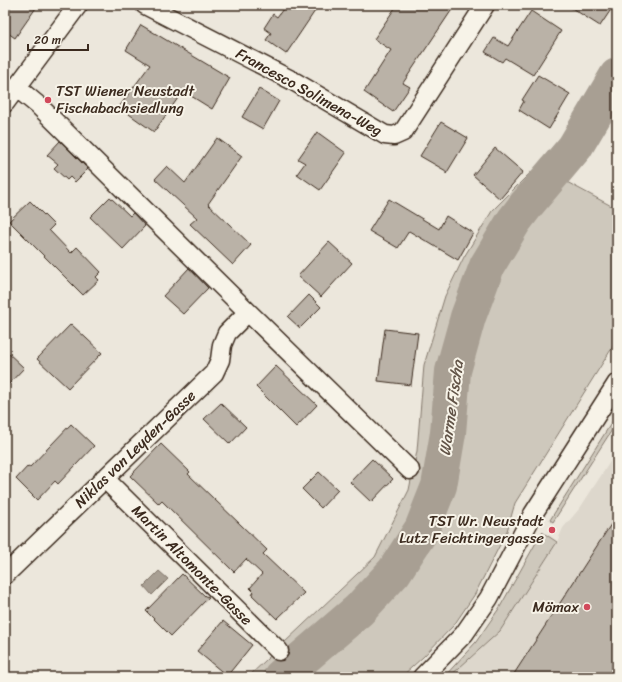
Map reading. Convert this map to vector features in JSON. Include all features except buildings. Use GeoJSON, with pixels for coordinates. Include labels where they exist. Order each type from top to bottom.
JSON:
{"type":"FeatureCollection","features":[{"type":"Feature","properties":{"kind":"street","name":"Francesco Solimena-Weg"},"geometry":{"type":"LineString","coordinates":[[145,5],[295,82],[384,135],[394,136],[403,132],[485,5]]}},
{"type":"Feature","properties":{"kind":"street"},"geometry":{"type":"LineString","coordinates":[[5,103],[75,6]]}},
{"type":"Feature","properties":{"kind":"street"},"geometry":{"type":"LineString","coordinates":[[16,87],[39,106],[410,470]]}},
{"type":"Feature","properties":{"kind":"street","name":"Niklas von Leyden-Gasse"},"geometry":{"type":"LineString","coordinates":[[5,575],[214,373],[220,360],[222,345],[227,333],[248,312]]}},
{"type":"Feature","properties":{"kind":"street"},"geometry":{"type":"LineString","coordinates":[[422,677],[464,634],[489,598],[533,514],[617,383]]}},
{"type":"Feature","properties":{"kind":"street","name":"Martin Altomonte-Gasse"},"geometry":{"type":"LineString","coordinates":[[104,478],[279,651]]}},
{"type":"Feature","properties":{"kind":"shaded area"},"geometry":{"type":"Polygon","coordinates":[[[544,159],[551,163],[565,181],[617,209],[617,340],[515,503],[507,531],[475,594],[454,625],[401,677],[248,677],[375,557],[409,490],[417,451],[424,365],[445,296],[464,257],[492,211],[544,159]]]}},
{"type":"Feature","properties":{"kind":"shaded area"},"geometry":{"type":"Polygon","coordinates":[[[617,414],[617,422],[553,522],[550,520],[617,414]]]}},
{"type":"Feature","properties":{"kind":"shaded area"},"geometry":{"type":"Polygon","coordinates":[[[617,451],[617,677],[449,677],[500,631],[557,542],[563,528],[580,508],[617,451]]]}},
{"type":"Feature","properties":{"kind":"shaded area"},"geometry":{"type":"Polygon","coordinates":[[[542,532],[557,542],[500,631],[449,677],[444,677],[476,642],[500,607],[542,532]]]}},
{"type":"Feature","properties":{"kind":"shaded area"},"geometry":{"type":"Polygon","coordinates":[[[159,571],[168,579],[152,595],[144,586],[159,571]]]}},
{"type":"Feature","properties":{"kind":"waterway","name":"Warme Fischa"},"geometry":{"type":"LineString","coordinates":[[281,677],[359,610],[394,572],[422,529],[439,486],[448,433],[453,371],[468,317],[487,266],[514,221],[575,147],[617,76]]}},
{"type":"Feature","properties":{"kind":"place","name":"TST Wiener Neustadt Fischabachsiedlung"},"geometry":{"type":"Point","coordinates":[48,100]}},
{"type":"Feature","properties":{"kind":"place","name":"TST Wr. Neustadt Lutz Feichtingergasse"},"geometry":{"type":"Point","coordinates":[552,530]}},
{"type":"Feature","properties":{"kind":"place","name":"Mömax"},"geometry":{"type":"Point","coordinates":[587,607]}}]}
